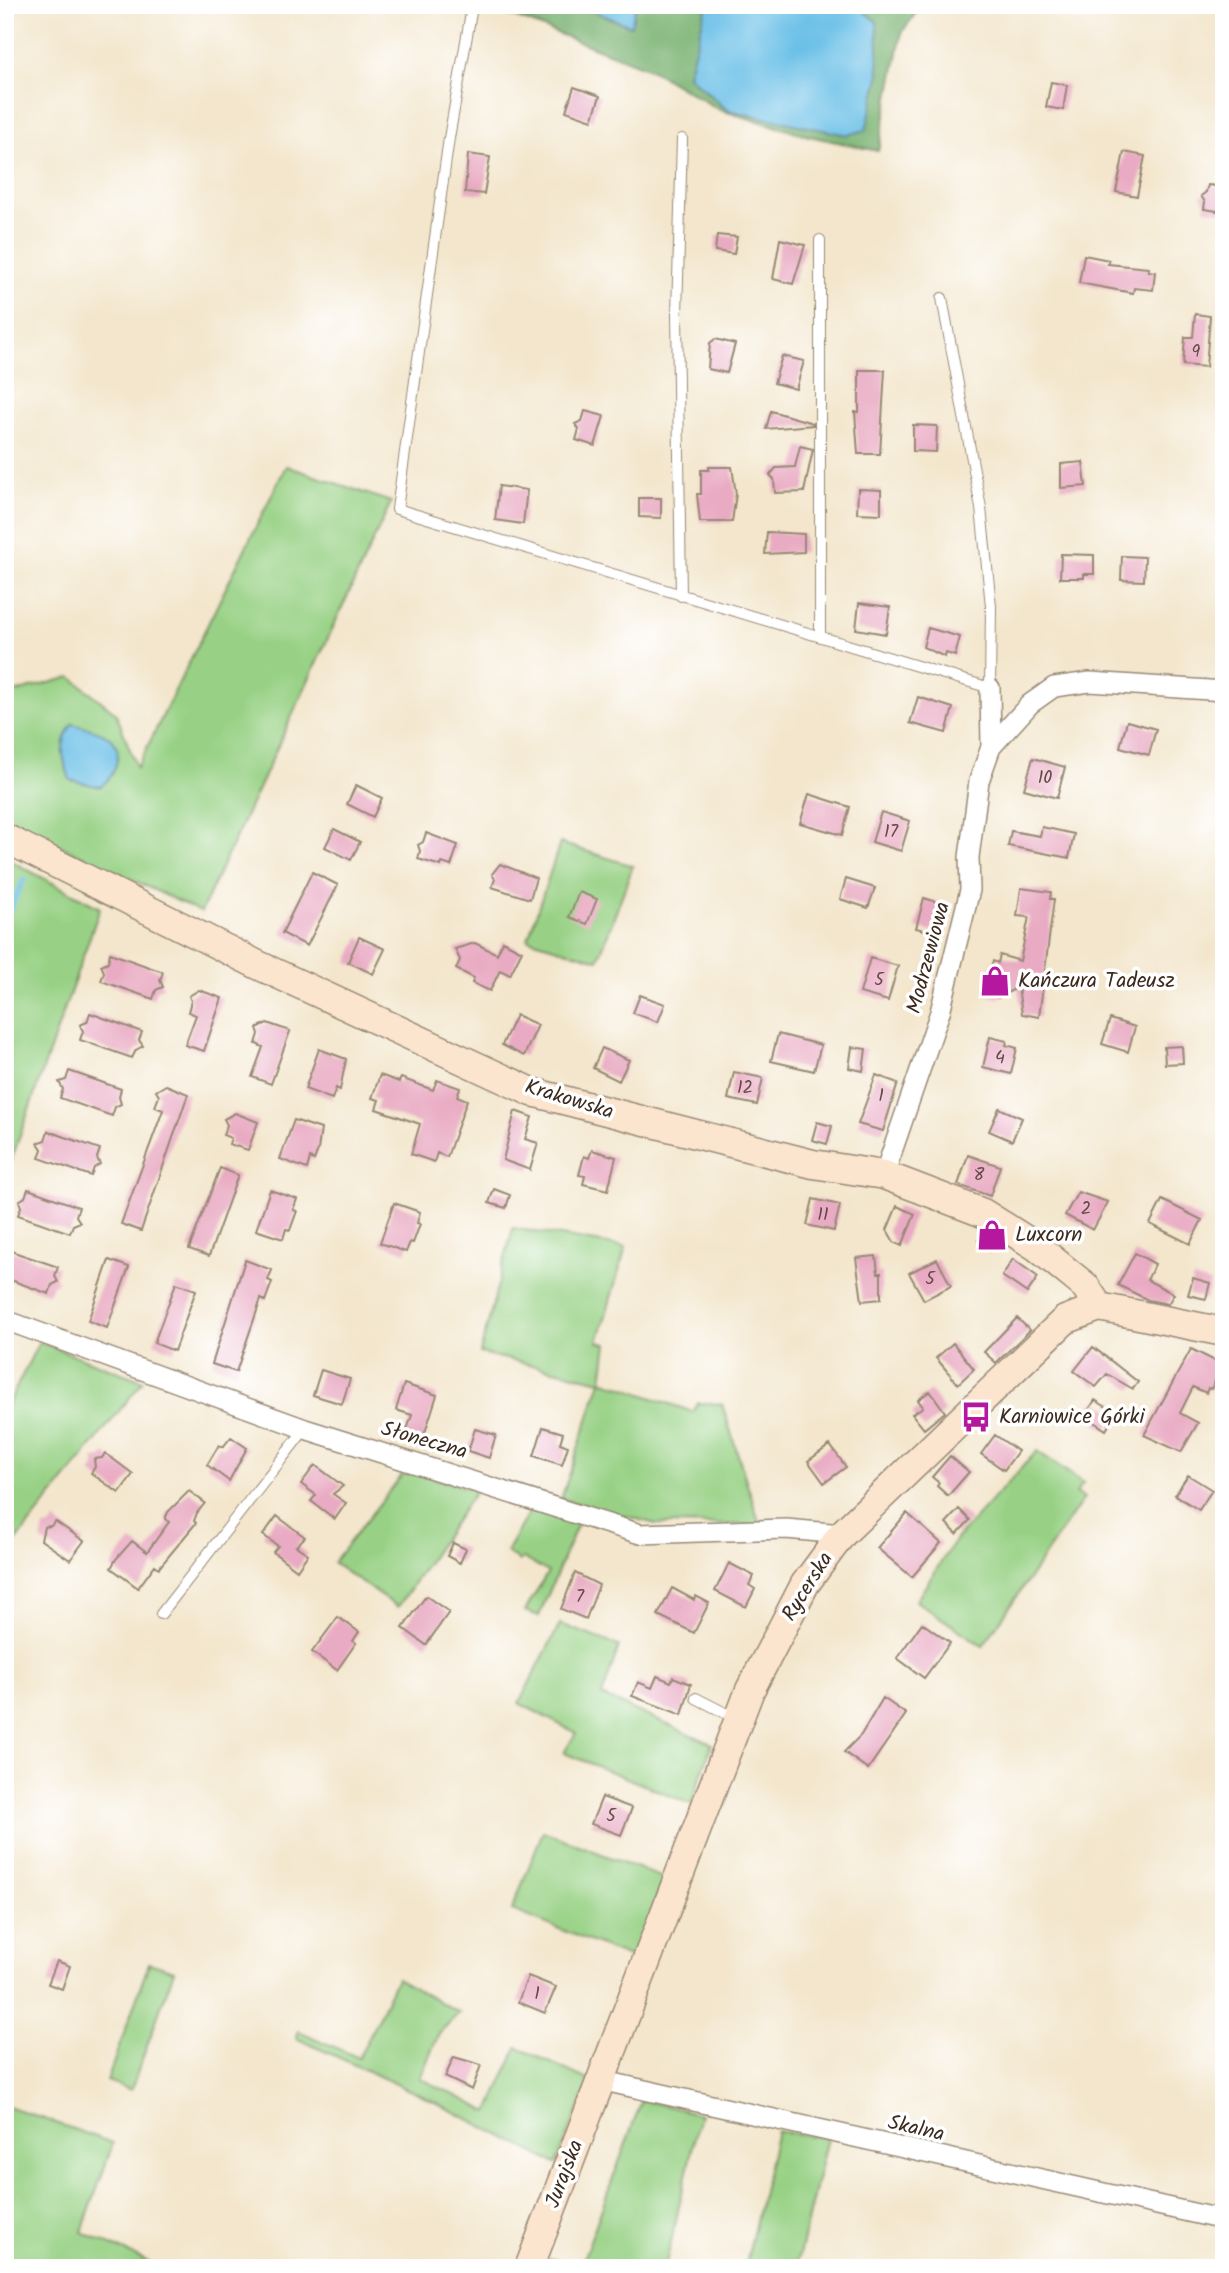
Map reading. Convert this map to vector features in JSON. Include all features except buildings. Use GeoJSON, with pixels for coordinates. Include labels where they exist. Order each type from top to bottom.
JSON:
{"type":"FeatureCollection","features":[{"type":"Feature","properties":{"kind":"street","name":"Modrzewiowa"},"geometry":{"type":"LineString","coordinates":[[991,747],[1020,714],[1054,687],[1090,681],[1224,691]]}},
{"type":"Feature","properties":{"kind":"street"},"geometry":{"type":"LineString","coordinates":[[990,688],[1020,714]]}},
{"type":"Feature","properties":{"kind":"street","name":"Modrzewiowa"},"geometry":{"type":"LineString","coordinates":[[884,1175],[940,1012],[970,890],[969,858],[979,781],[991,747],[990,688]]}},
{"type":"Feature","properties":{"kind":"street","name":"Krakowska"},"geometry":{"type":"LineString","coordinates":[[5,838],[207,941],[532,1092],[813,1164],[884,1175],[990,1218],[1064,1269],[1084,1286],[1099,1307]]}},
{"type":"Feature","properties":{"kind":"street"},"geometry":{"type":"LineString","coordinates":[[1099,1307],[1224,1332]]}},
{"type":"Feature","properties":{"kind":"street","name":"Rycerska"},"geometry":{"type":"LineString","coordinates":[[600,2080],[750,1690],[805,1584],[842,1534],[1065,1320],[1099,1307]]}},
{"type":"Feature","properties":{"kind":"street","name":"Słoneczna"},"geometry":{"type":"LineString","coordinates":[[5,1320],[305,1429],[640,1534],[786,1528],[842,1534]]}},
{"type":"Feature","properties":{"kind":"street","name":"Skalna"},"geometry":{"type":"LineString","coordinates":[[600,2080],[1224,2220]]}},
{"type":"Feature","properties":{"kind":"street","name":"Jurajska"},"geometry":{"type":"LineString","coordinates":[[529,2268],[600,2080]]}},
{"type":"Feature","properties":{"kind":"lane"},"geometry":{"type":"LineString","coordinates":[[472,7],[449,138],[397,509],[990,688],[990,606],[981,508],[942,298]]}},
{"type":"Feature","properties":{"kind":"lane"},"geometry":{"type":"LineString","coordinates":[[681,596],[677,301],[682,139]]}},
{"type":"Feature","properties":{"kind":"lane"},"geometry":{"type":"LineString","coordinates":[[820,240],[821,635]]}},
{"type":"Feature","properties":{"kind":"lane"},"geometry":{"type":"LineString","coordinates":[[161,1614],[305,1429]]}},
{"type":"Feature","properties":{"kind":"lane"},"geometry":{"type":"LineString","coordinates":[[696,1699],[739,1720]]}},
{"type":"Feature","properties":{"kind":"green space"},"geometry":{"type":"Polygon","coordinates":[[[484,5],[577,5],[630,26],[636,5],[707,5],[688,76],[727,110],[877,22],[856,5],[922,5],[902,32],[878,151],[809,136],[720,110],[650,69],[484,5]]]}},
{"type":"Feature","properties":{"kind":"green space"},"geometry":{"type":"Polygon","coordinates":[[[286,466],[391,502],[201,912],[5,820],[5,695],[71,677],[116,713],[137,768],[286,466]]]}},
{"type":"Feature","properties":{"kind":"green space"},"geometry":{"type":"Polygon","coordinates":[[[560,843],[633,866],[598,960],[528,939],[560,843]]]}},
{"type":"Feature","properties":{"kind":"green space"},"geometry":{"type":"Polygon","coordinates":[[[5,858],[100,908],[5,1178],[5,858]]]}},
{"type":"Feature","properties":{"kind":"green space"},"geometry":{"type":"Polygon","coordinates":[[[513,1228],[626,1247],[598,1342],[607,1344],[602,1380],[693,1412],[698,1403],[722,1404],[760,1525],[656,1524],[561,1499],[601,1381],[480,1353],[513,1228]]]}},
{"type":"Feature","properties":{"kind":"green space"},"geometry":{"type":"Polygon","coordinates":[[[39,1342],[143,1381],[5,1555],[5,1410],[39,1342]]]}},
{"type":"Feature","properties":{"kind":"green space"},"geometry":{"type":"Polygon","coordinates":[[[1037,1451],[1083,1483],[1076,1493],[1084,1498],[983,1646],[916,1601],[956,1539],[1037,1451]]]}},
{"type":"Feature","properties":{"kind":"green space"},"geometry":{"type":"Polygon","coordinates":[[[406,1470],[476,1490],[398,1607],[333,1563],[406,1470]]]}},
{"type":"Feature","properties":{"kind":"green space"},"geometry":{"type":"Polygon","coordinates":[[[533,1505],[578,1523],[539,1616],[525,1611],[548,1572],[523,1558],[519,1561],[506,1552],[533,1505]]]}},
{"type":"Feature","properties":{"kind":"green space"},"geometry":{"type":"Polygon","coordinates":[[[560,1624],[619,1646],[602,1696],[712,1744],[691,1804],[564,1753],[576,1733],[519,1703],[560,1624]]]}},
{"type":"Feature","properties":{"kind":"green space"},"geometry":{"type":"Polygon","coordinates":[[[543,1831],[663,1878],[636,1960],[512,1910],[543,1831]]]}},
{"type":"Feature","properties":{"kind":"green space"},"geometry":{"type":"Polygon","coordinates":[[[149,1963],[174,1971],[131,2090],[107,2081],[149,1963]]]}},
{"type":"Feature","properties":{"kind":"green space"},"geometry":{"type":"Polygon","coordinates":[[[397,1978],[459,2013],[439,2033],[420,2078],[489,2112],[517,2047],[590,2081],[556,2164],[431,2100],[296,2038],[299,2031],[359,2058],[397,1978]]]}},
{"type":"Feature","properties":{"kind":"green space"},"geometry":{"type":"Polygon","coordinates":[[[642,2100],[700,2114],[665,2268],[542,2268],[547,2258],[581,2265],[642,2100]]]}},
{"type":"Feature","properties":{"kind":"green space"},"geometry":{"type":"Polygon","coordinates":[[[5,2105],[113,2143],[82,2232],[161,2268],[5,2268],[5,2105]]]}},
{"type":"Feature","properties":{"kind":"green space"},"geometry":{"type":"Polygon","coordinates":[[[777,2131],[827,2138],[796,2268],[745,2268],[777,2131]]]}},
{"type":"Feature","properties":{"kind":"water"},"geometry":{"type":"Polygon","coordinates":[[[577,5],[636,5],[631,26],[577,5]]]}},
{"type":"Feature","properties":{"kind":"water"},"geometry":{"type":"Polygon","coordinates":[[[707,5],[856,5],[877,22],[879,77],[866,130],[847,135],[727,110],[688,75],[707,5]]]}},
{"type":"Feature","properties":{"kind":"water"},"geometry":{"type":"Polygon","coordinates":[[[72,724],[96,730],[115,744],[118,751],[115,769],[100,787],[70,780],[63,745],[72,724]]]}},
{"type":"Feature","properties":{"kind":"waterway"},"geometry":{"type":"LineString","coordinates":[[5,920],[24,879]]}},
{"type":"Feature","properties":{"kind":"place","name":"Kańczura Tadeusz"},"geometry":{"type":"Point","coordinates":[995,981]}},
{"type":"Feature","properties":{"kind":"place","name":"Luxcorn"},"geometry":{"type":"Point","coordinates":[992,1235]}},
{"type":"Feature","properties":{"kind":"place","name":"Karniowice Górki"},"geometry":{"type":"Point","coordinates":[976,1417]}}]}
